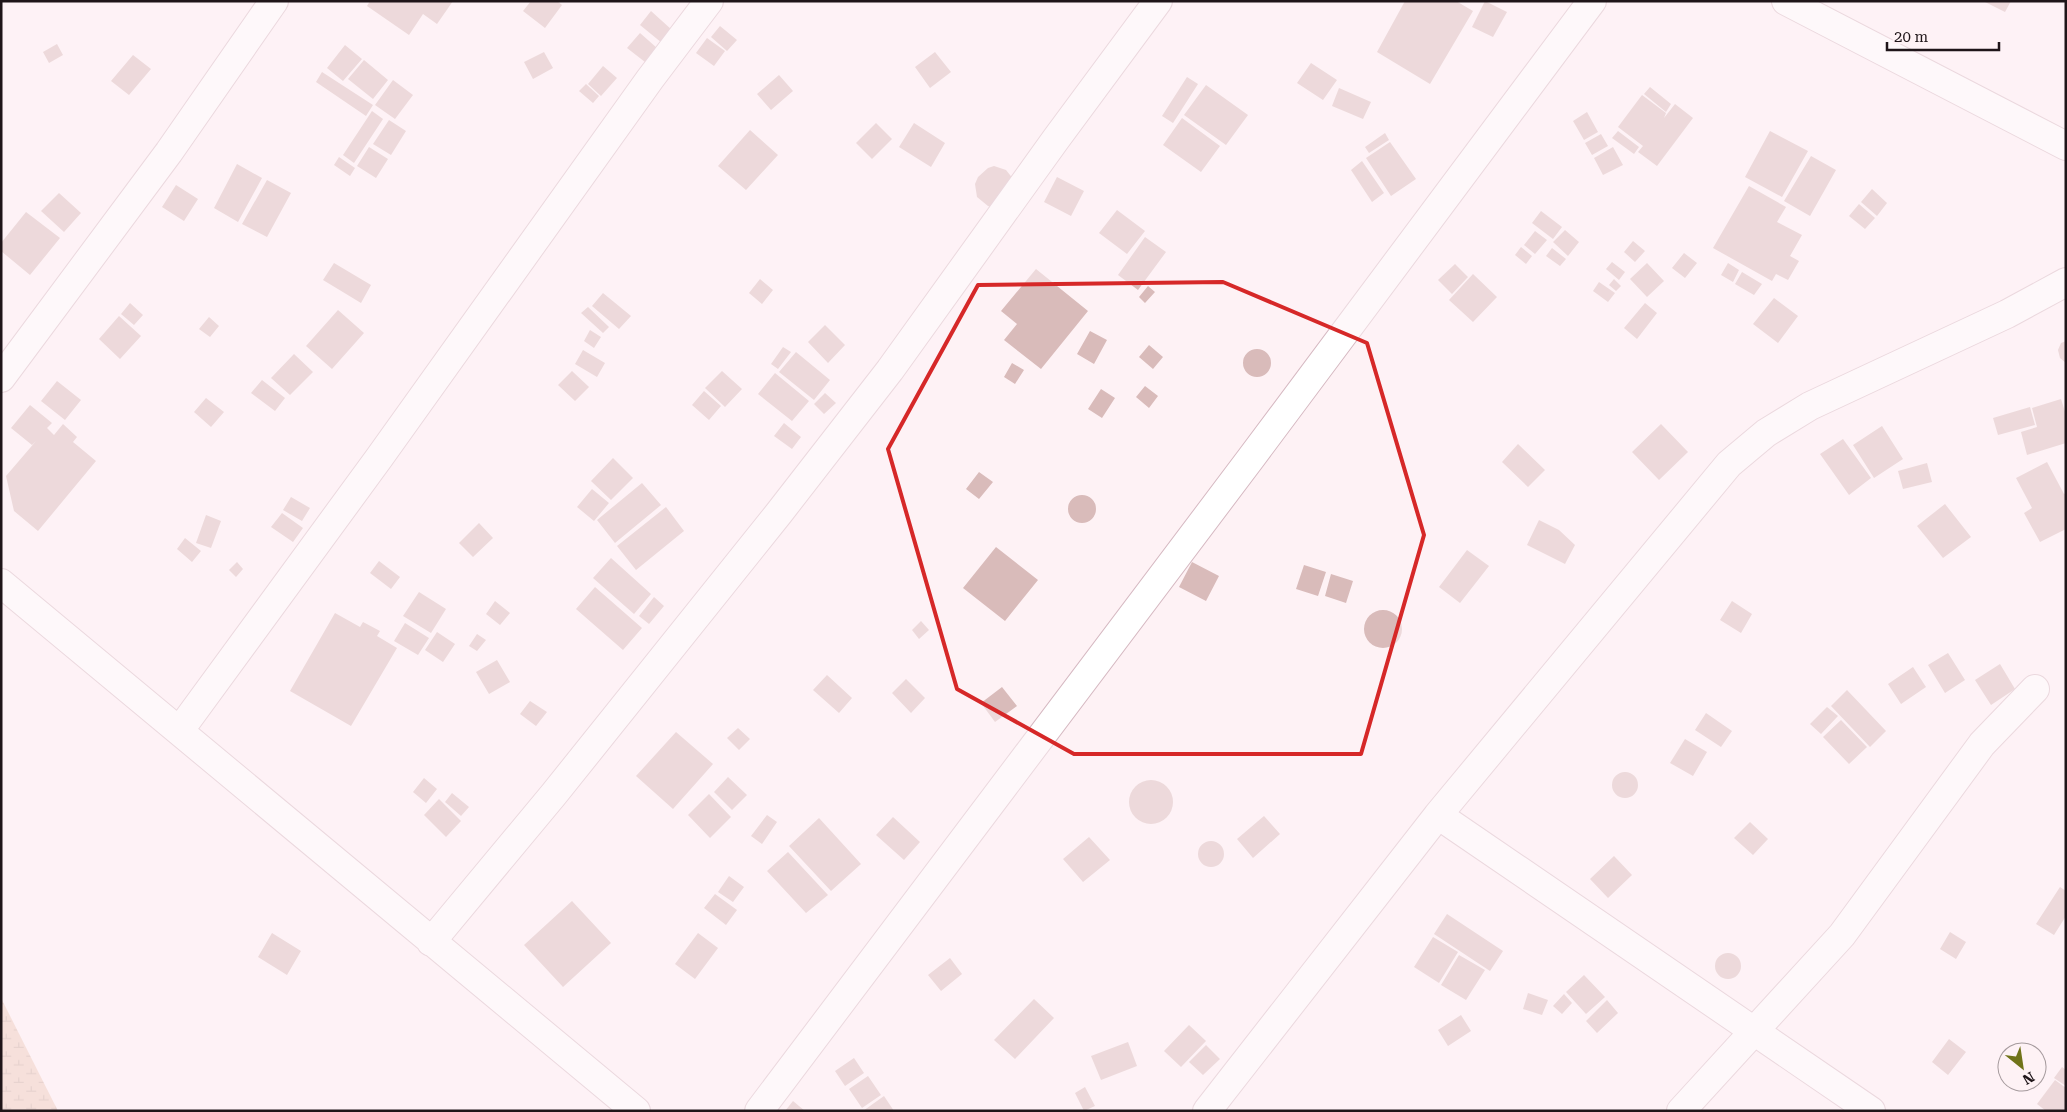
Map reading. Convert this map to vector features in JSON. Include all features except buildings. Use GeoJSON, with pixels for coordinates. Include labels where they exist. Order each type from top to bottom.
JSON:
{"type":"FeatureCollection","features":[{"type":"Feature","properties":{"kind":"street"},"geometry":{"type":"LineString","coordinates":[[1,378],[169,152],[274,1]]}},
{"type":"Feature","properties":{"kind":"street"},"geometry":{"type":"LineString","coordinates":[[180,730],[385,450],[650,79],[710,1]]}},
{"type":"Feature","properties":{"kind":"street"},"geometry":{"type":"LineString","coordinates":[[431,942],[573,771],[779,513],[884,377],[1158,1]]}},
{"type":"Feature","properties":{"kind":"street"},"geometry":{"type":"LineString","coordinates":[[759,1111],[1245,466],[1592,1]]}},
{"type":"Feature","properties":{"kind":"street"},"geometry":{"type":"LineString","coordinates":[[1786,1],[2066,146]]}},
{"type":"Feature","properties":{"kind":"street"},"geometry":{"type":"LineString","coordinates":[[1207,1111],[1438,815],[1728,464],[1766,433],[1810,406],[2007,314],[2066,282]]}},
{"type":"Feature","properties":{"kind":"street"},"geometry":{"type":"LineString","coordinates":[[1,583],[636,1111]]}},
{"type":"Feature","properties":{"kind":"street"},"geometry":{"type":"LineString","coordinates":[[1681,1111],[1753,1030],[1842,935],[1982,744],[2035,689]]}},
{"type":"Feature","properties":{"kind":"street"},"geometry":{"type":"LineString","coordinates":[[1438,815],[1870,1111]]}},
{"type":"Feature","properties":{"kind":"highlighted area"},"geometry":{"type":"Polygon","coordinates":[[[1223,282],[1367,343],[1424,535],[1361,754],[1074,754],[957,689],[888,449],[978,285],[1223,282]]]}},
{"type":"Feature","properties":{"kind":"green space"},"geometry":{"type":"Polygon","coordinates":[[[1,998],[58,1111],[1,1111],[1,998]]]}}]}
